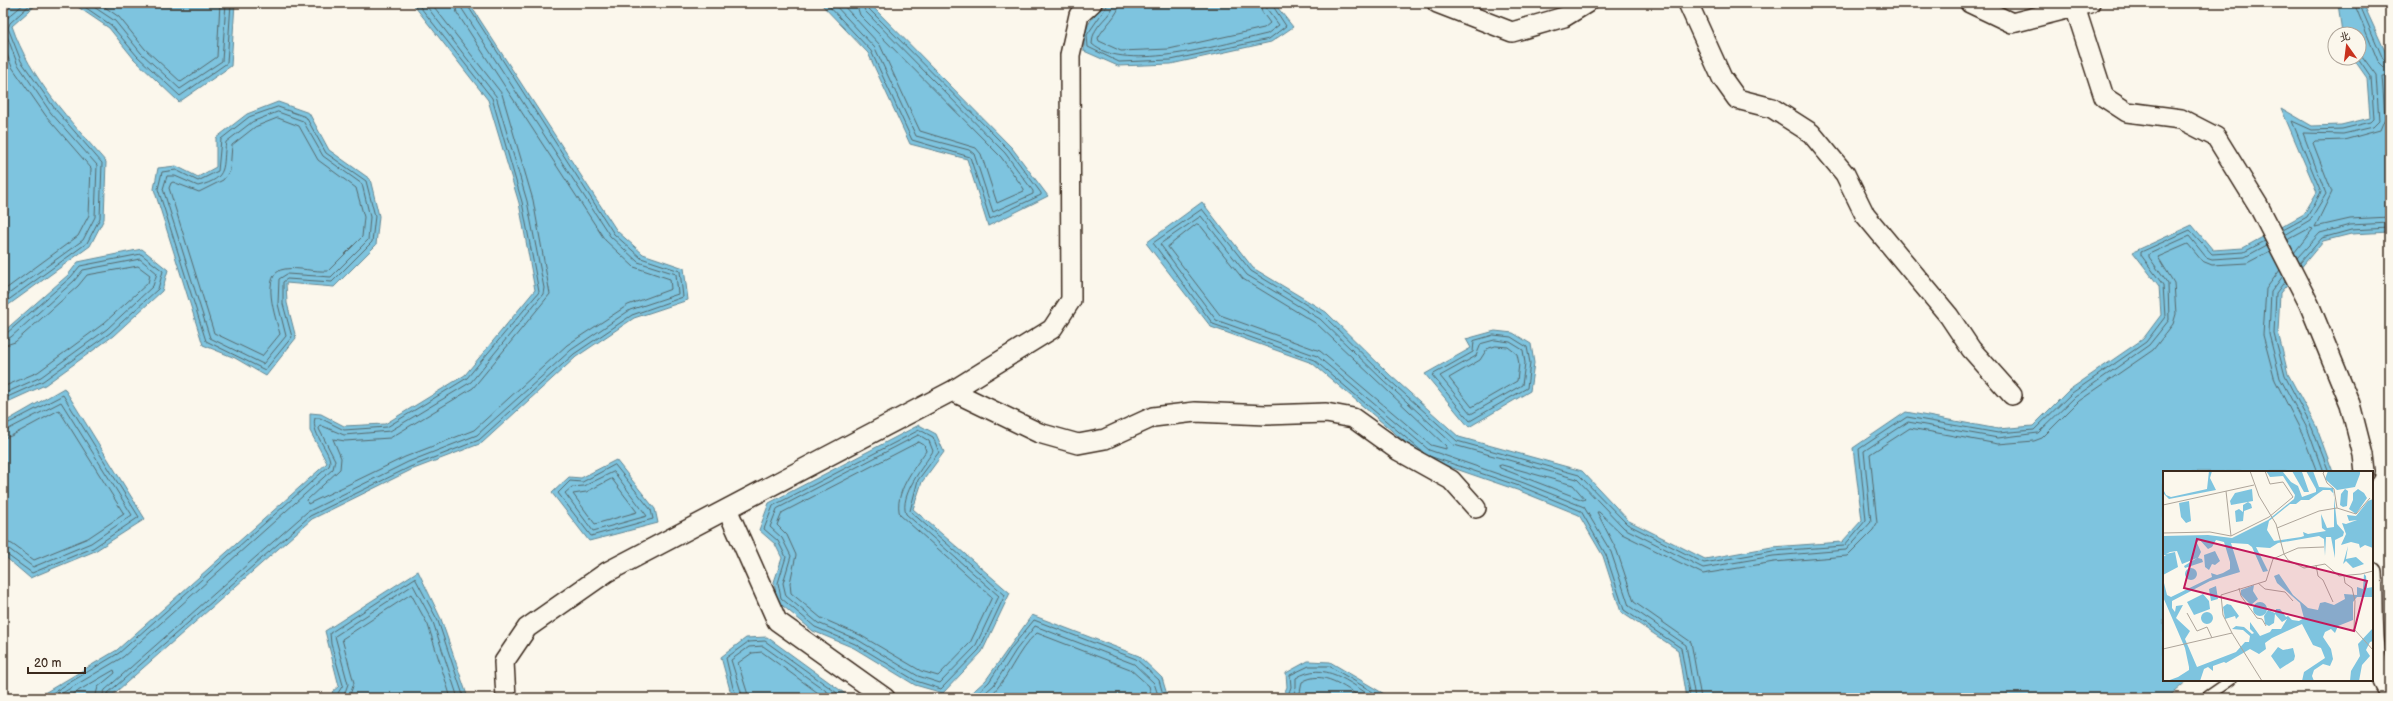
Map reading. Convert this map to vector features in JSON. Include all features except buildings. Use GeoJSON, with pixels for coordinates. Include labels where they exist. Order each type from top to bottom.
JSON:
{"type":"FeatureCollection","features":[{"type":"Feature","properties":{"kind":"street"},"geometry":{"type":"LineString","coordinates":[[506,698],[504,662],[527,628],[607,572],[952,391],[1052,329],[1071,300],[1070,55],[1079,15],[1092,3]]}},
{"type":"Feature","properties":{"kind":"street"},"geometry":{"type":"LineString","coordinates":[[1437,3],[1512,32],[1564,17],[1587,3]]}},
{"type":"Feature","properties":{"kind":"street"},"geometry":{"type":"LineString","coordinates":[[1688,3],[1722,78],[1737,99],[1772,108],[1811,133],[1845,174],[1865,215],[1949,316],[1971,349],[2012,395]]}},
{"type":"Feature","properties":{"kind":"street"},"geometry":{"type":"LineString","coordinates":[[1970,3],[2012,23],[2083,5],[2104,97],[2127,112],[2181,119],[2216,137],[2258,205],[2309,304],[2350,404],[2363,455],[2365,471]]}},
{"type":"Feature","properties":{"kind":"street"},"geometry":{"type":"LineString","coordinates":[[952,391],[1039,433],[1078,444],[1106,439],[1153,417],[1195,412],[1266,415],[1326,413],[1353,418],[1399,451],[1451,480],[1476,508]]}},
{"type":"Feature","properties":{"kind":"street"},"geometry":{"type":"LineString","coordinates":[[727,509],[777,621],[885,698]]}},
{"type":"Feature","properties":{"kind":"street"},"geometry":{"type":"LineString","coordinates":[[2373,654],[2383,684],[2390,693]]}},
{"type":"Feature","properties":{"kind":"lane"},"geometry":{"type":"LineString","coordinates":[[2205,698],[2230,681]]}},
{"type":"Feature","properties":{"kind":"water"},"geometry":{"type":"Polygon","coordinates":[[[3,3],[235,3],[231,66],[179,102],[134,59],[109,28],[75,5],[37,4],[12,26],[29,64],[40,81],[65,114],[106,162],[104,219],[90,246],[3,309],[3,3]]]}},
{"type":"Feature","properties":{"kind":"water"},"geometry":{"type":"Polygon","coordinates":[[[412,3],[469,3],[617,231],[643,254],[684,268],[688,300],[634,318],[576,357],[482,443],[411,470],[312,519],[109,698],[36,698],[117,650],[327,463],[310,431],[310,413],[321,414],[344,426],[385,424],[465,375],[535,290],[519,203],[488,100],[412,3]]]}},
{"type":"Feature","properties":{"kind":"water"},"geometry":{"type":"Polygon","coordinates":[[[820,3],[869,3],[1012,148],[1048,196],[988,226],[967,159],[910,144],[868,53],[820,3]]]}},
{"type":"Feature","properties":{"kind":"water"},"geometry":{"type":"Polygon","coordinates":[[[1107,3],[1274,3],[1293,27],[1271,42],[1171,64],[1118,66],[1084,51],[1085,36],[1088,24],[1107,3]]]}},
{"type":"Feature","properties":{"kind":"water"},"geometry":{"type":"Polygon","coordinates":[[[2338,3],[2363,3],[2390,62],[2390,232],[2351,234],[2323,241],[2280,293],[2278,332],[2288,374],[2316,426],[2333,471],[2163,471],[2163,681],[2187,681],[2167,698],[1686,698],[1678,650],[1621,612],[1603,556],[1579,515],[1520,491],[1424,458],[1312,363],[1211,327],[1146,243],[1202,202],[1253,268],[1326,312],[1390,375],[1459,437],[1582,471],[1629,521],[1705,559],[1772,547],[1842,542],[1862,520],[1853,448],[1906,412],[1998,429],[2033,426],[2069,390],[2143,339],[2161,315],[2159,286],[2133,252],[2192,225],[2213,250],[2243,248],[2304,214],[2317,192],[2281,108],[2312,126],[2341,125],[2370,118],[2367,78],[2359,66],[2367,66],[2367,26],[2341,26],[2338,3]]]}},
{"type":"Feature","properties":{"kind":"water"},"geometry":{"type":"Polygon","coordinates":[[[278,102],[309,113],[329,150],[370,179],[379,216],[376,245],[334,287],[286,283],[287,303],[296,338],[266,376],[235,358],[203,345],[154,189],[158,168],[176,166],[198,177],[216,167],[216,138],[247,114],[278,102]]]}},
{"type":"Feature","properties":{"kind":"water"},"geometry":{"type":"Polygon","coordinates":[[[142,249],[168,270],[162,291],[113,336],[45,385],[3,404],[3,332],[68,275],[78,262],[142,249]]]}},
{"type":"Feature","properties":{"kind":"water"},"geometry":{"type":"Polygon","coordinates":[[[1495,331],[1513,333],[1531,344],[1534,363],[1530,391],[1469,427],[1425,374],[1471,348],[1466,339],[1495,331]]]}},
{"type":"Feature","properties":{"kind":"water"},"geometry":{"type":"Polygon","coordinates":[[[64,388],[145,519],[95,551],[30,578],[3,555],[3,423],[64,388]]]}},
{"type":"Feature","properties":{"kind":"water"},"geometry":{"type":"Polygon","coordinates":[[[919,425],[936,434],[944,452],[922,482],[913,509],[1010,593],[982,652],[943,693],[915,685],[854,648],[813,631],[777,601],[774,582],[782,558],[775,544],[759,530],[769,503],[919,425]]]}},
{"type":"Feature","properties":{"kind":"water"},"geometry":{"type":"Polygon","coordinates":[[[616,460],[655,509],[658,523],[589,541],[552,493],[569,477],[581,478],[616,460]]]}},
{"type":"Feature","properties":{"kind":"water"},"geometry":{"type":"Polygon","coordinates":[[[418,571],[441,619],[468,698],[335,698],[332,692],[339,686],[325,631],[418,571]]]}},
{"type":"Feature","properties":{"kind":"water"},"geometry":{"type":"Polygon","coordinates":[[[1032,615],[1139,656],[1162,678],[1168,698],[966,698],[986,680],[1032,615]]]}},
{"type":"Feature","properties":{"kind":"water"},"geometry":{"type":"Polygon","coordinates":[[[767,637],[851,698],[735,698],[730,690],[721,657],[746,638],[767,637]]]}},
{"type":"Feature","properties":{"kind":"water"},"geometry":{"type":"Polygon","coordinates":[[[1308,661],[1330,662],[1391,698],[1282,698],[1287,687],[1286,673],[1308,661]]]}}]}
